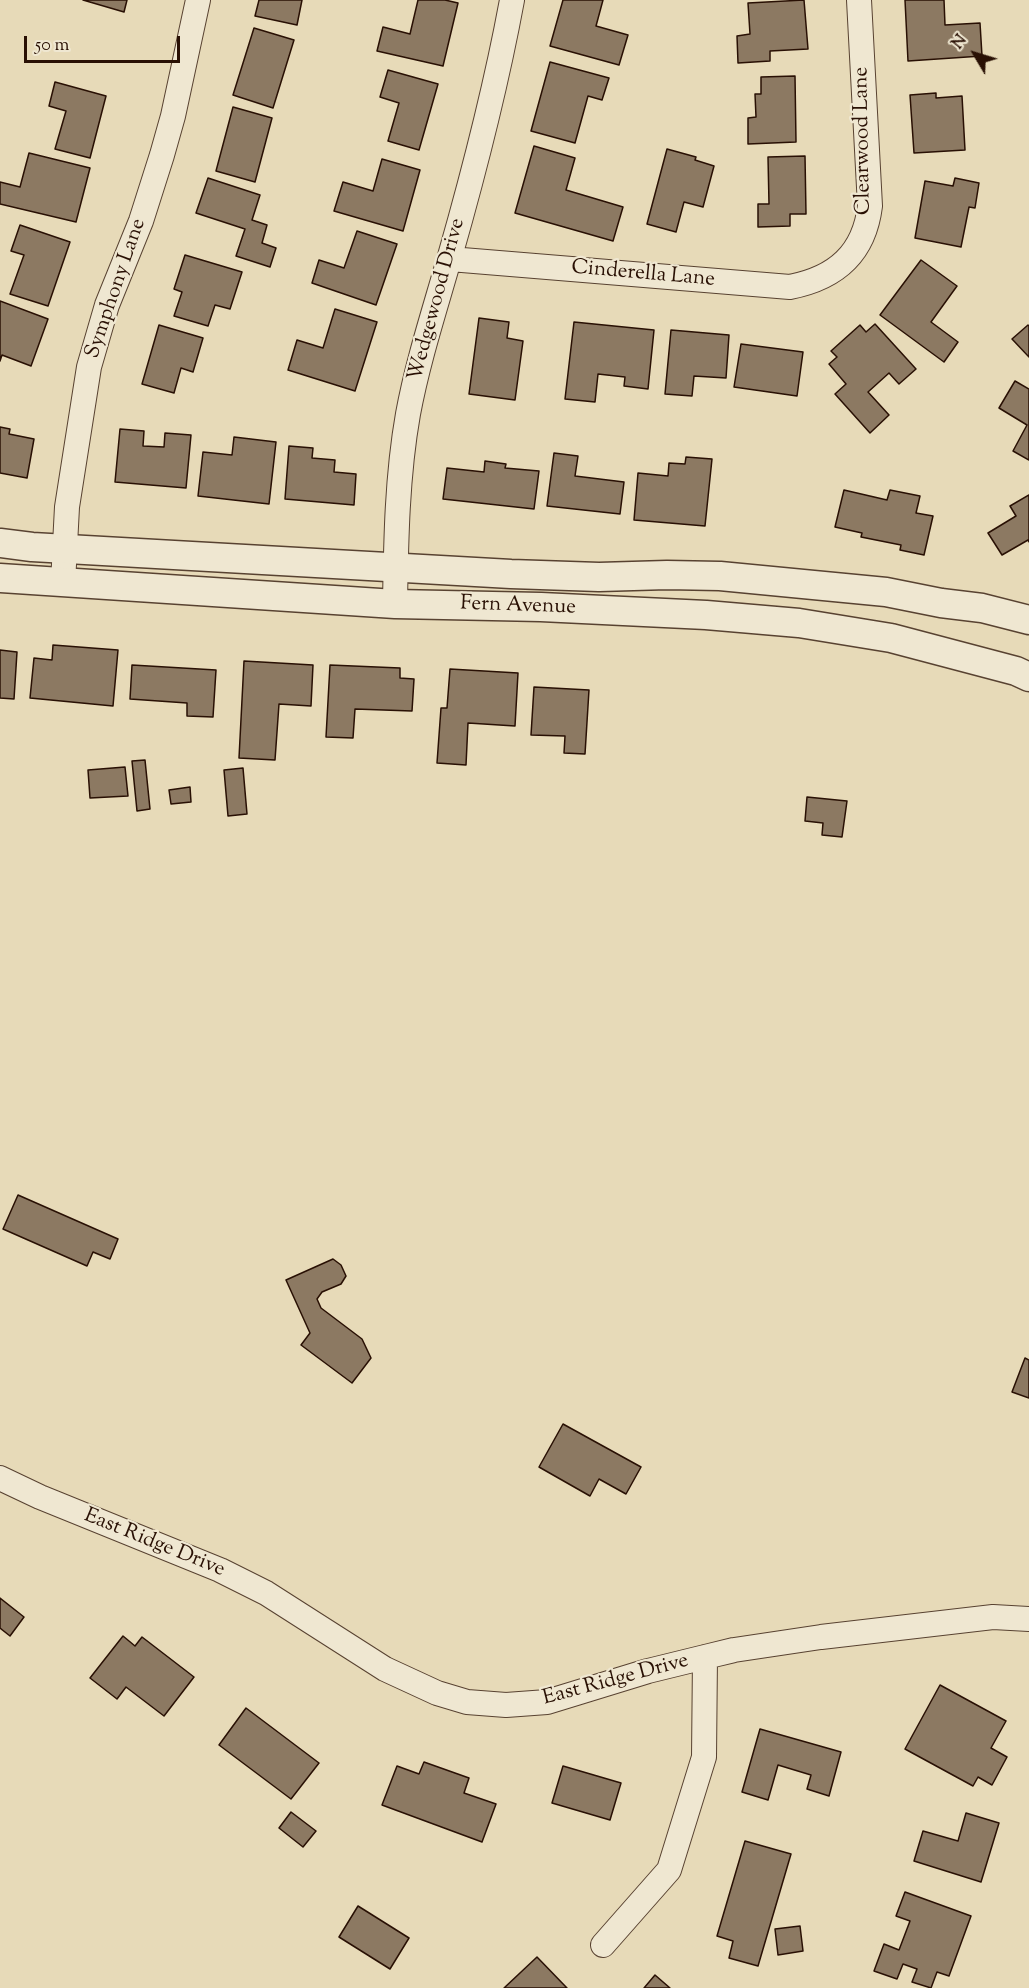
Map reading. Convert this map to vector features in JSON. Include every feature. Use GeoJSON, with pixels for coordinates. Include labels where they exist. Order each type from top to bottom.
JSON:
{"type":"FeatureCollection","features":[{"type":"Feature","properties":{"kind":"street","name":"Symphony Lane"},"geometry":{"type":"LineString","coordinates":[[63,583],[72,468],[89,367],[108,305],[141,221],[162,155],[173,116],[198,0]]}},
{"type":"Feature","properties":{"kind":"street","name":"Wedgewood Drive"},"geometry":{"type":"LineString","coordinates":[[395,604],[402,454],[408,415],[421,353],[450,259],[478,153],[512,0]]}},
{"type":"Feature","properties":{"kind":"street","name":"Clearwood Lane"},"geometry":{"type":"LineString","coordinates":[[834,270],[844,262],[860,242],[870,206],[859,0]]}},
{"type":"Feature","properties":{"kind":"street","name":"Cinderella Lane"},"geometry":{"type":"LineString","coordinates":[[450,259],[790,287],[812,282],[834,270]]}},
{"type":"Feature","properties":{"kind":"street","name":"Fern Avenue"},"geometry":{"type":"LineString","coordinates":[[0,543],[599,577],[720,576],[886,592],[940,603],[982,608],[1029,620]]}},
{"type":"Feature","properties":{"kind":"street","name":"Fern Avenue"},"geometry":{"type":"LineString","coordinates":[[0,578],[395,604],[541,607],[706,615],[799,623],[891,638],[1016,671],[1029,677]]}},
{"type":"Feature","properties":{"kind":"street","name":"East Ridge Drive"},"geometry":{"type":"LineString","coordinates":[[1,1481],[220,1570],[266,1593],[385,1669],[437,1693],[467,1702],[506,1705],[546,1702],[648,1671],[734,1650],[821,1637],[993,1617],[1029,1619]]}},
{"type":"Feature","properties":{"kind":"street"},"geometry":{"type":"LineString","coordinates":[[603,1946],[669,1870],[704,1757],[705,1657]]}},
{"type":"Feature","properties":{"kind":"building"},"geometry":{"type":"Polygon","coordinates":[[[83,0],[127,0],[124,12],[83,0]]]}},
{"type":"Feature","properties":{"kind":"building"},"geometry":{"type":"Polygon","coordinates":[[[259,0],[302,0],[297,25],[255,16],[259,0]]]}},
{"type":"Feature","properties":{"kind":"building"},"geometry":{"type":"Polygon","coordinates":[[[418,0],[445,0],[458,3],[443,66],[377,51],[383,27],[410,34],[418,0]]]}},
{"type":"Feature","properties":{"kind":"building"},"geometry":{"type":"Polygon","coordinates":[[[563,0],[603,0],[596,26],[628,35],[619,65],[550,46],[563,0]]]}},
{"type":"Feature","properties":{"kind":"building"},"geometry":{"type":"Polygon","coordinates":[[[804,0],[808,49],[770,51],[770,61],[738,63],[737,36],[750,34],[748,3],[804,0]]]}},
{"type":"Feature","properties":{"kind":"building"},"geometry":{"type":"Polygon","coordinates":[[[905,0],[944,0],[945,25],[980,23],[982,56],[908,61],[905,0]]]}},
{"type":"Feature","properties":{"kind":"building"},"geometry":{"type":"Polygon","coordinates":[[[254,28],[294,40],[273,108],[233,95],[254,28]]]}},
{"type":"Feature","properties":{"kind":"building"},"geometry":{"type":"Polygon","coordinates":[[[550,62],[609,78],[602,100],[588,96],[575,143],[531,131],[550,62]]]}},
{"type":"Feature","properties":{"kind":"building"},"geometry":{"type":"Polygon","coordinates":[[[388,70],[438,84],[419,150],[388,141],[399,103],[380,97],[388,70]]]}},
{"type":"Feature","properties":{"kind":"building"},"geometry":{"type":"Polygon","coordinates":[[[795,76],[796,142],[748,144],[748,118],[756,117],[755,94],[761,94],[761,77],[795,76]]]}},
{"type":"Feature","properties":{"kind":"building"},"geometry":{"type":"Polygon","coordinates":[[[55,82],[106,96],[90,158],[55,149],[66,111],[49,106],[55,82]]]}},
{"type":"Feature","properties":{"kind":"building"},"geometry":{"type":"Polygon","coordinates":[[[936,93],[936,98],[962,96],[965,150],[914,153],[910,95],[936,93]]]}},
{"type":"Feature","properties":{"kind":"building"},"geometry":{"type":"Polygon","coordinates":[[[233,107],[272,118],[255,182],[216,171],[233,107]]]}},
{"type":"Feature","properties":{"kind":"building"},"geometry":{"type":"Polygon","coordinates":[[[534,146],[575,158],[566,190],[623,207],[613,241],[515,213],[534,146]]]}},
{"type":"Feature","properties":{"kind":"building"},"geometry":{"type":"Polygon","coordinates":[[[667,149],[696,157],[695,160],[714,166],[703,207],[684,202],[676,232],[647,224],[667,149]]]}},
{"type":"Feature","properties":{"kind":"building"},"geometry":{"type":"Polygon","coordinates":[[[29,153],[90,168],[76,222],[0,204],[0,182],[20,187],[29,153]]]}},
{"type":"Feature","properties":{"kind":"building"},"geometry":{"type":"Polygon","coordinates":[[[805,156],[806,214],[790,214],[790,226],[758,227],[758,204],[769,204],[768,157],[805,156]]]}},
{"type":"Feature","properties":{"kind":"building"},"geometry":{"type":"Polygon","coordinates":[[[382,159],[420,170],[403,231],[334,211],[343,182],[373,191],[382,159]]]}},
{"type":"Feature","properties":{"kind":"building"},"geometry":{"type":"Polygon","coordinates":[[[208,178],[260,195],[252,220],[267,225],[262,243],[276,248],[270,267],[236,256],[245,229],[196,213],[208,178]]]}},
{"type":"Feature","properties":{"kind":"building"},"geometry":{"type":"Polygon","coordinates":[[[955,178],[979,183],[975,208],[969,207],[961,247],[915,238],[925,181],[953,186],[955,178]]]}},
{"type":"Feature","properties":{"kind":"building"},"geometry":{"type":"Polygon","coordinates":[[[20,225],[70,242],[48,306],[10,294],[24,255],[11,251],[20,225]]]}},
{"type":"Feature","properties":{"kind":"building"},"geometry":{"type":"Polygon","coordinates":[[[357,231],[397,244],[376,305],[312,283],[319,260],[344,268],[357,231]]]}},
{"type":"Feature","properties":{"kind":"building"},"geometry":{"type":"Polygon","coordinates":[[[185,255],[242,272],[230,309],[215,305],[208,326],[174,316],[182,292],[174,289],[185,255]]]}},
{"type":"Feature","properties":{"kind":"building"},"geometry":{"type":"Polygon","coordinates":[[[921,260],[957,286],[931,322],[958,342],[944,362],[880,315],[921,260]]]}},
{"type":"Feature","properties":{"kind":"building"},"geometry":{"type":"Polygon","coordinates":[[[0,301],[48,319],[31,366],[2,355],[0,361],[0,301]]]}},
{"type":"Feature","properties":{"kind":"building"},"geometry":{"type":"Polygon","coordinates":[[[335,309],[377,322],[355,391],[288,370],[297,340],[323,348],[335,309]]]}},
{"type":"Feature","properties":{"kind":"building"},"geometry":{"type":"Polygon","coordinates":[[[479,318],[509,322],[507,338],[523,341],[515,400],[469,394],[479,318]]]}},
{"type":"Feature","properties":{"kind":"building"},"geometry":{"type":"Polygon","coordinates":[[[574,322],[654,330],[648,389],[624,386],[625,377],[598,374],[595,402],[565,399],[574,322]]]}},
{"type":"Feature","properties":{"kind":"building"},"geometry":{"type":"Polygon","coordinates":[[[875,324],[916,369],[899,384],[889,373],[868,392],[889,415],[870,433],[835,394],[846,384],[829,364],[837,357],[831,351],[860,325],[866,332],[875,324]]]}},
{"type":"Feature","properties":{"kind":"building"},"geometry":{"type":"Polygon","coordinates":[[[159,325],[203,338],[193,372],[181,368],[174,393],[142,384],[159,325]]]}},
{"type":"Feature","properties":{"kind":"building"},"geometry":{"type":"Polygon","coordinates":[[[1029,326],[1029,357],[1012,339],[1029,326]]]}},
{"type":"Feature","properties":{"kind":"building"},"geometry":{"type":"Polygon","coordinates":[[[671,330],[729,335],[726,378],[694,376],[692,396],[665,394],[671,330]]]}},
{"type":"Feature","properties":{"kind":"building"},"geometry":{"type":"Polygon","coordinates":[[[741,344],[803,352],[797,396],[734,387],[741,344]]]}},
{"type":"Feature","properties":{"kind":"building"},"geometry":{"type":"Polygon","coordinates":[[[1015,381],[1029,389],[1029,460],[1013,451],[1027,425],[999,408],[1015,381]]]}},
{"type":"Feature","properties":{"kind":"building"},"geometry":{"type":"Polygon","coordinates":[[[0,427],[10,429],[9,434],[34,439],[27,478],[0,473],[0,427]]]}},
{"type":"Feature","properties":{"kind":"building"},"geometry":{"type":"Polygon","coordinates":[[[120,429],[144,431],[143,446],[164,447],[165,433],[191,435],[186,488],[115,482],[120,429]]]}},
{"type":"Feature","properties":{"kind":"building"},"geometry":{"type":"Polygon","coordinates":[[[234,437],[276,442],[269,504],[198,496],[203,452],[232,455],[234,437]]]}},
{"type":"Feature","properties":{"kind":"building"},"geometry":{"type":"Polygon","coordinates":[[[289,446],[313,448],[312,458],[335,460],[334,472],[356,474],[354,505],[285,499],[289,446]]]}},
{"type":"Feature","properties":{"kind":"building"},"geometry":{"type":"Polygon","coordinates":[[[554,453],[578,456],[575,476],[624,482],[620,514],[547,506],[554,453]]]}},
{"type":"Feature","properties":{"kind":"building"},"geometry":{"type":"Polygon","coordinates":[[[686,457],[712,459],[705,526],[634,520],[638,473],[668,476],[669,463],[685,464],[686,457]]]}},
{"type":"Feature","properties":{"kind":"building"},"geometry":{"type":"Polygon","coordinates":[[[485,461],[506,464],[505,468],[539,471],[534,509],[443,499],[447,468],[484,472],[485,461]]]}},
{"type":"Feature","properties":{"kind":"building"},"geometry":{"type":"Polygon","coordinates":[[[844,490],[887,500],[890,490],[920,496],[916,513],[933,516],[924,555],[900,550],[901,545],[861,537],[862,533],[835,527],[844,490]]]}},
{"type":"Feature","properties":{"kind":"building"},"geometry":{"type":"Polygon","coordinates":[[[1029,495],[1029,542],[1028,540],[1002,555],[988,533],[1016,516],[1010,506],[1029,495]]]}},
{"type":"Feature","properties":{"kind":"building"},"geometry":{"type":"Polygon","coordinates":[[[53,645],[118,650],[113,706],[30,698],[34,658],[52,660],[53,645]]]}},
{"type":"Feature","properties":{"kind":"building"},"geometry":{"type":"Polygon","coordinates":[[[0,650],[17,652],[14,699],[0,698],[0,650]]]}},
{"type":"Feature","properties":{"kind":"building"},"geometry":{"type":"Polygon","coordinates":[[[244,661],[313,665],[311,706],[279,704],[275,760],[239,758],[244,661]]]}},
{"type":"Feature","properties":{"kind":"building"},"geometry":{"type":"Polygon","coordinates":[[[132,665],[216,670],[213,717],[187,716],[187,703],[130,699],[132,665]]]}},
{"type":"Feature","properties":{"kind":"building"},"geometry":{"type":"Polygon","coordinates":[[[330,665],[400,668],[400,678],[414,679],[412,711],[355,709],[353,738],[326,737],[330,665]]]}},
{"type":"Feature","properties":{"kind":"building"},"geometry":{"type":"Polygon","coordinates":[[[450,669],[518,673],[515,726],[468,723],[466,765],[437,763],[441,708],[447,708],[450,669]]]}},
{"type":"Feature","properties":{"kind":"building"},"geometry":{"type":"Polygon","coordinates":[[[534,687],[589,690],[585,754],[564,753],[565,736],[531,735],[534,687]]]}},
{"type":"Feature","properties":{"kind":"building"},"geometry":{"type":"Polygon","coordinates":[[[145,760],[150,809],[137,811],[132,761],[145,760]]]}},
{"type":"Feature","properties":{"kind":"building"},"geometry":{"type":"Polygon","coordinates":[[[125,767],[128,796],[90,798],[88,770],[125,767]]]}},
{"type":"Feature","properties":{"kind":"building"},"geometry":{"type":"Polygon","coordinates":[[[243,768],[247,814],[228,816],[224,770],[243,768]]]}},
{"type":"Feature","properties":{"kind":"building"},"geometry":{"type":"Polygon","coordinates":[[[190,787],[191,802],[171,804],[169,790],[190,787]]]}},
{"type":"Feature","properties":{"kind":"building"},"geometry":{"type":"Polygon","coordinates":[[[807,797],[847,801],[842,837],[822,835],[823,823],[805,821],[807,797]]]}},
{"type":"Feature","properties":{"kind":"building"},"geometry":{"type":"Polygon","coordinates":[[[18,1195],[118,1239],[110,1259],[93,1252],[87,1266],[3,1229],[18,1195]]]}},
{"type":"Feature","properties":{"kind":"building"},"geometry":{"type":"Polygon","coordinates":[[[333,1259],[341,1265],[346,1276],[341,1284],[322,1292],[317,1299],[321,1308],[362,1339],[371,1358],[352,1383],[301,1345],[310,1333],[286,1280],[333,1259]]]}},
{"type":"Feature","properties":{"kind":"building"},"geometry":{"type":"Polygon","coordinates":[[[1025,1358],[1029,1360],[1029,1398],[1012,1392],[1025,1358]]]}},
{"type":"Feature","properties":{"kind":"building"},"geometry":{"type":"Polygon","coordinates":[[[563,1424],[641,1467],[626,1494],[599,1479],[590,1496],[539,1467],[563,1424]]]}},
{"type":"Feature","properties":{"kind":"building"},"geometry":{"type":"Polygon","coordinates":[[[0,1598],[24,1617],[10,1636],[0,1628],[0,1598]]]}},
{"type":"Feature","properties":{"kind":"building"},"geometry":{"type":"Polygon","coordinates":[[[123,1636],[135,1646],[142,1637],[194,1677],[164,1716],[126,1687],[117,1699],[90,1678],[123,1636]]]}},
{"type":"Feature","properties":{"kind":"building"},"geometry":{"type":"Polygon","coordinates":[[[940,1685],[1006,1721],[991,1748],[1007,1757],[992,1785],[978,1777],[973,1786],[905,1749],[940,1685]]]}},
{"type":"Feature","properties":{"kind":"building"},"geometry":{"type":"Polygon","coordinates":[[[246,1708],[319,1763],[291,1799],[219,1745],[246,1708]]]}},
{"type":"Feature","properties":{"kind":"building"},"geometry":{"type":"Polygon","coordinates":[[[760,1729],[841,1752],[829,1796],[807,1789],[811,1775],[778,1765],[768,1800],[742,1792],[760,1729]]]}},
{"type":"Feature","properties":{"kind":"building"},"geometry":{"type":"Polygon","coordinates":[[[424,1762],[469,1778],[464,1793],[496,1804],[482,1842],[382,1805],[397,1766],[419,1774],[424,1762]]]}},
{"type":"Feature","properties":{"kind":"building"},"geometry":{"type":"Polygon","coordinates":[[[563,1766],[621,1783],[610,1820],[552,1803],[563,1766]]]}},
{"type":"Feature","properties":{"kind":"building"},"geometry":{"type":"Polygon","coordinates":[[[291,1812],[316,1831],[303,1847],[279,1828],[291,1812]]]}},
{"type":"Feature","properties":{"kind":"building"},"geometry":{"type":"Polygon","coordinates":[[[966,1813],[999,1823],[981,1882],[914,1861],[923,1831],[958,1841],[966,1813]]]}},
{"type":"Feature","properties":{"kind":"building"},"geometry":{"type":"Polygon","coordinates":[[[745,1841],[791,1854],[758,1966],[729,1958],[733,1941],[717,1936],[745,1841]]]}},
{"type":"Feature","properties":{"kind":"building"},"geometry":{"type":"Polygon","coordinates":[[[905,1892],[971,1916],[949,1976],[937,1972],[931,1988],[912,1982],[917,1969],[903,1964],[897,1979],[874,1971],[884,1944],[899,1950],[910,1921],[896,1916],[905,1892]]]}},
{"type":"Feature","properties":{"kind":"building"},"geometry":{"type":"Polygon","coordinates":[[[358,1906],[409,1938],[390,1969],[339,1937],[358,1906]]]}},
{"type":"Feature","properties":{"kind":"building"},"geometry":{"type":"Polygon","coordinates":[[[800,1926],[803,1951],[778,1955],[775,1929],[800,1926]]]}},
{"type":"Feature","properties":{"kind":"building"},"geometry":{"type":"Polygon","coordinates":[[[537,1957],[567,1988],[504,1988],[537,1957]]]}},
{"type":"Feature","properties":{"kind":"building"},"geometry":{"type":"Polygon","coordinates":[[[655,1975],[670,1988],[644,1988],[655,1975]]]}}]}
